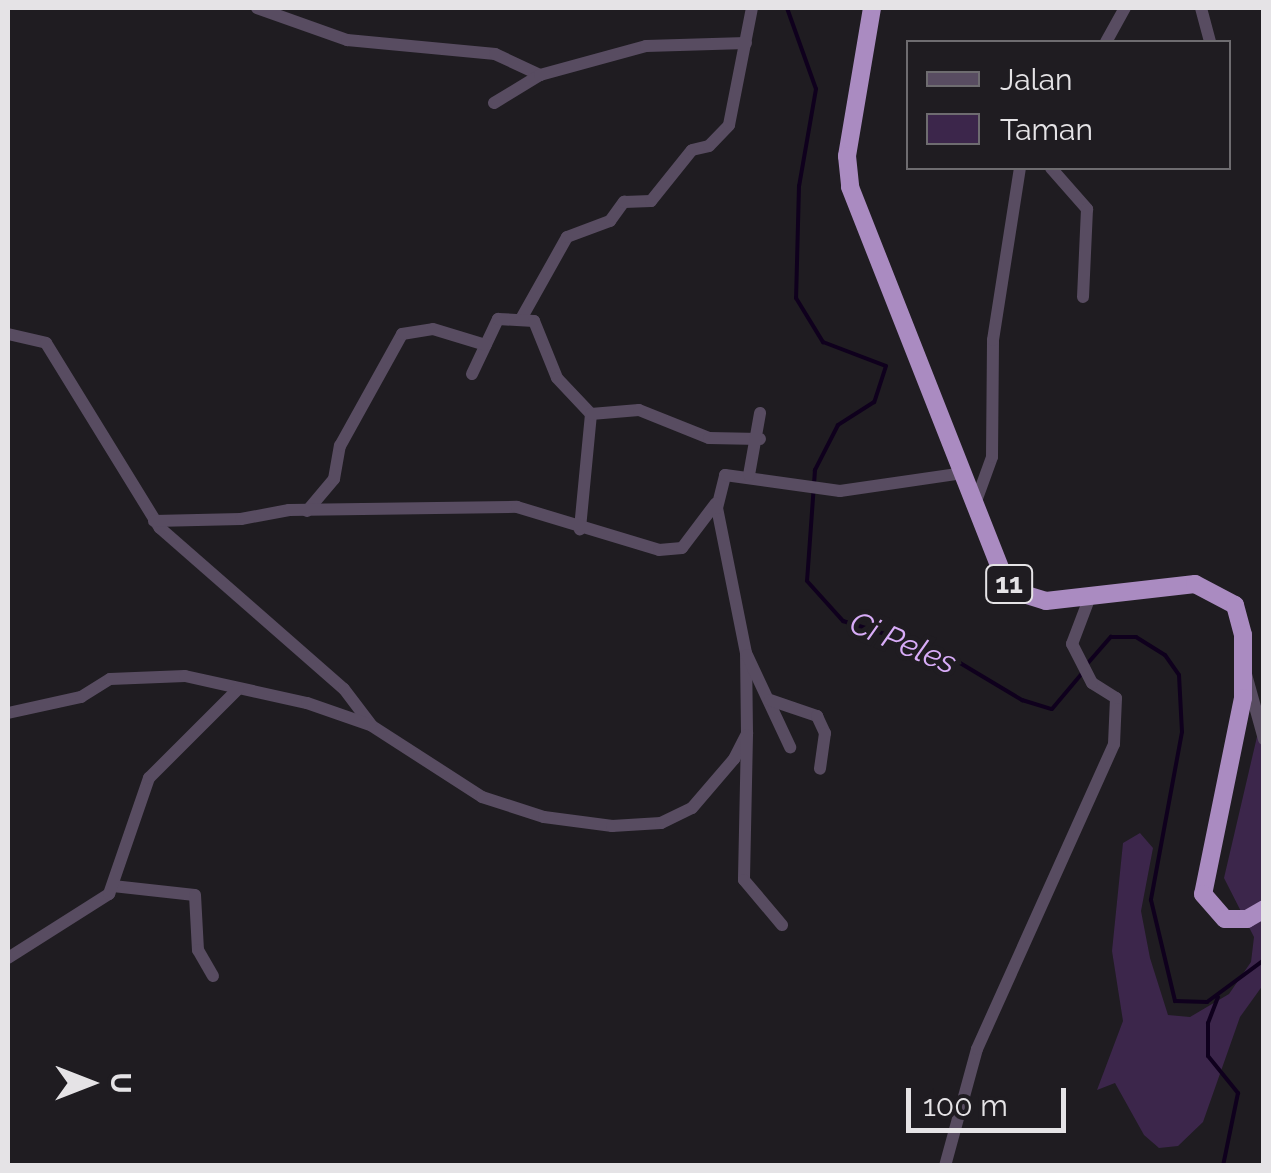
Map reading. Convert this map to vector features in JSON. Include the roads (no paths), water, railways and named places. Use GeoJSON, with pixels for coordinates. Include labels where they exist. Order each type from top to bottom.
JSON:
{"type":"FeatureCollection","features":[{"type":"Feature","properties":{"kind":"highway","name":"11"},"geometry":{"type":"LineString","coordinates":[[872,8],[849,144],[850,187],[1003,576],[1017,592],[1046,601],[1184,584],[1218,591],[1240,618],[1244,667],[1239,728],[1203,894],[1225,919],[1246,919],[1264,909]]}},
{"type":"Feature","properties":{"kind":"street"},"geometry":{"type":"LineString","coordinates":[[257,8],[348,40],[517,59],[540,75]]}},
{"type":"Feature","properties":{"kind":"street"},"geometry":{"type":"LineString","coordinates":[[521,319],[567,237],[610,221],[624,202],[651,201],[692,150],[709,146],[729,126],[752,8]]}},
{"type":"Feature","properties":{"kind":"street"},"geometry":{"type":"LineString","coordinates":[[1107,40],[1125,8]]}},
{"type":"Feature","properties":{"kind":"street"},"geometry":{"type":"LineString","coordinates":[[1201,8],[1209,40]]}},
{"type":"Feature","properties":{"kind":"street"},"geometry":{"type":"LineString","coordinates":[[494,104],[540,75],[646,46],[746,43]]}},
{"type":"Feature","properties":{"kind":"street"},"geometry":{"type":"LineString","coordinates":[[975,504],[985,485],[992,456],[993,340],[1020,170]]}},
{"type":"Feature","properties":{"kind":"street"},"geometry":{"type":"LineString","coordinates":[[1053,170],[1086,209],[1083,297]]}},
{"type":"Feature","properties":{"kind":"street"},"geometry":{"type":"LineString","coordinates":[[472,374],[498,319],[534,322],[557,378],[591,414],[580,529]]}},
{"type":"Feature","properties":{"kind":"street"},"geometry":{"type":"LineString","coordinates":[[306,511],[334,479],[340,446],[402,334],[433,328],[486,345]]}},
{"type":"Feature","properties":{"kind":"street"},"geometry":{"type":"LineString","coordinates":[[8,334],[33,337],[56,356],[154,520],[344,688],[372,726]]}},
{"type":"Feature","properties":{"kind":"street"},"geometry":{"type":"LineString","coordinates":[[591,414],[634,409],[710,438],[760,439]]}},
{"type":"Feature","properties":{"kind":"street"},"geometry":{"type":"LineString","coordinates":[[749,475],[760,439],[760,413]]}},
{"type":"Feature","properties":{"kind":"street"},"geometry":{"type":"LineString","coordinates":[[782,925],[744,880],[746,653],[716,502],[720,479],[749,475],[819,486],[892,488],[961,467],[985,485]]}},
{"type":"Feature","properties":{"kind":"street"},"geometry":{"type":"LineString","coordinates":[[154,520],[306,511],[517,508],[659,550],[682,548],[716,502]]}},
{"type":"Feature","properties":{"kind":"street"},"geometry":{"type":"LineString","coordinates":[[945,1166],[977,1049],[1114,744],[1116,698],[1092,683],[1076,653],[1072,631],[1091,594]]}},
{"type":"Feature","properties":{"kind":"street"},"geometry":{"type":"LineString","coordinates":[[746,653],[790,747]]}},
{"type":"Feature","properties":{"kind":"street"},"geometry":{"type":"LineString","coordinates":[[1244,667],[1264,739]]}},
{"type":"Feature","properties":{"kind":"street"},"geometry":{"type":"LineString","coordinates":[[8,713],[81,697],[110,679],[199,677],[307,703],[372,726],[482,797],[544,817],[612,826],[662,823],[692,808],[734,759],[747,732]]}},
{"type":"Feature","properties":{"kind":"street"},"geometry":{"type":"LineString","coordinates":[[8,958],[92,908],[113,886],[149,778],[238,689]]}},
{"type":"Feature","properties":{"kind":"street"},"geometry":{"type":"LineString","coordinates":[[770,700],[816,716],[825,734],[820,769]]}},
{"type":"Feature","properties":{"kind":"street"},"geometry":{"type":"LineString","coordinates":[[113,886],[195,895],[198,950],[214,976]]}},
{"type":"Feature","properties":{"kind":"waterway","name":"Ci Peles"},"geometry":{"type":"LineString","coordinates":[[787,8],[816,89],[799,186],[796,298],[823,342],[886,366],[874,402],[838,425],[815,470],[807,581],[843,621],[940,651],[1022,700],[1052,709],[1084,671]]}},
{"type":"Feature","properties":{"kind":"waterway","name":"Ci Peles"},"geometry":{"type":"LineString","coordinates":[[1088,663],[1111,637],[1136,637],[1165,655],[1179,675],[1182,732],[1151,900],[1175,1001],[1207,1002],[1264,960]]}},
{"type":"Feature","properties":{"kind":"waterway"},"geometry":{"type":"LineString","coordinates":[[1218,997],[1208,1023],[1208,1056],[1238,1093],[1223,1166]]}}]}
